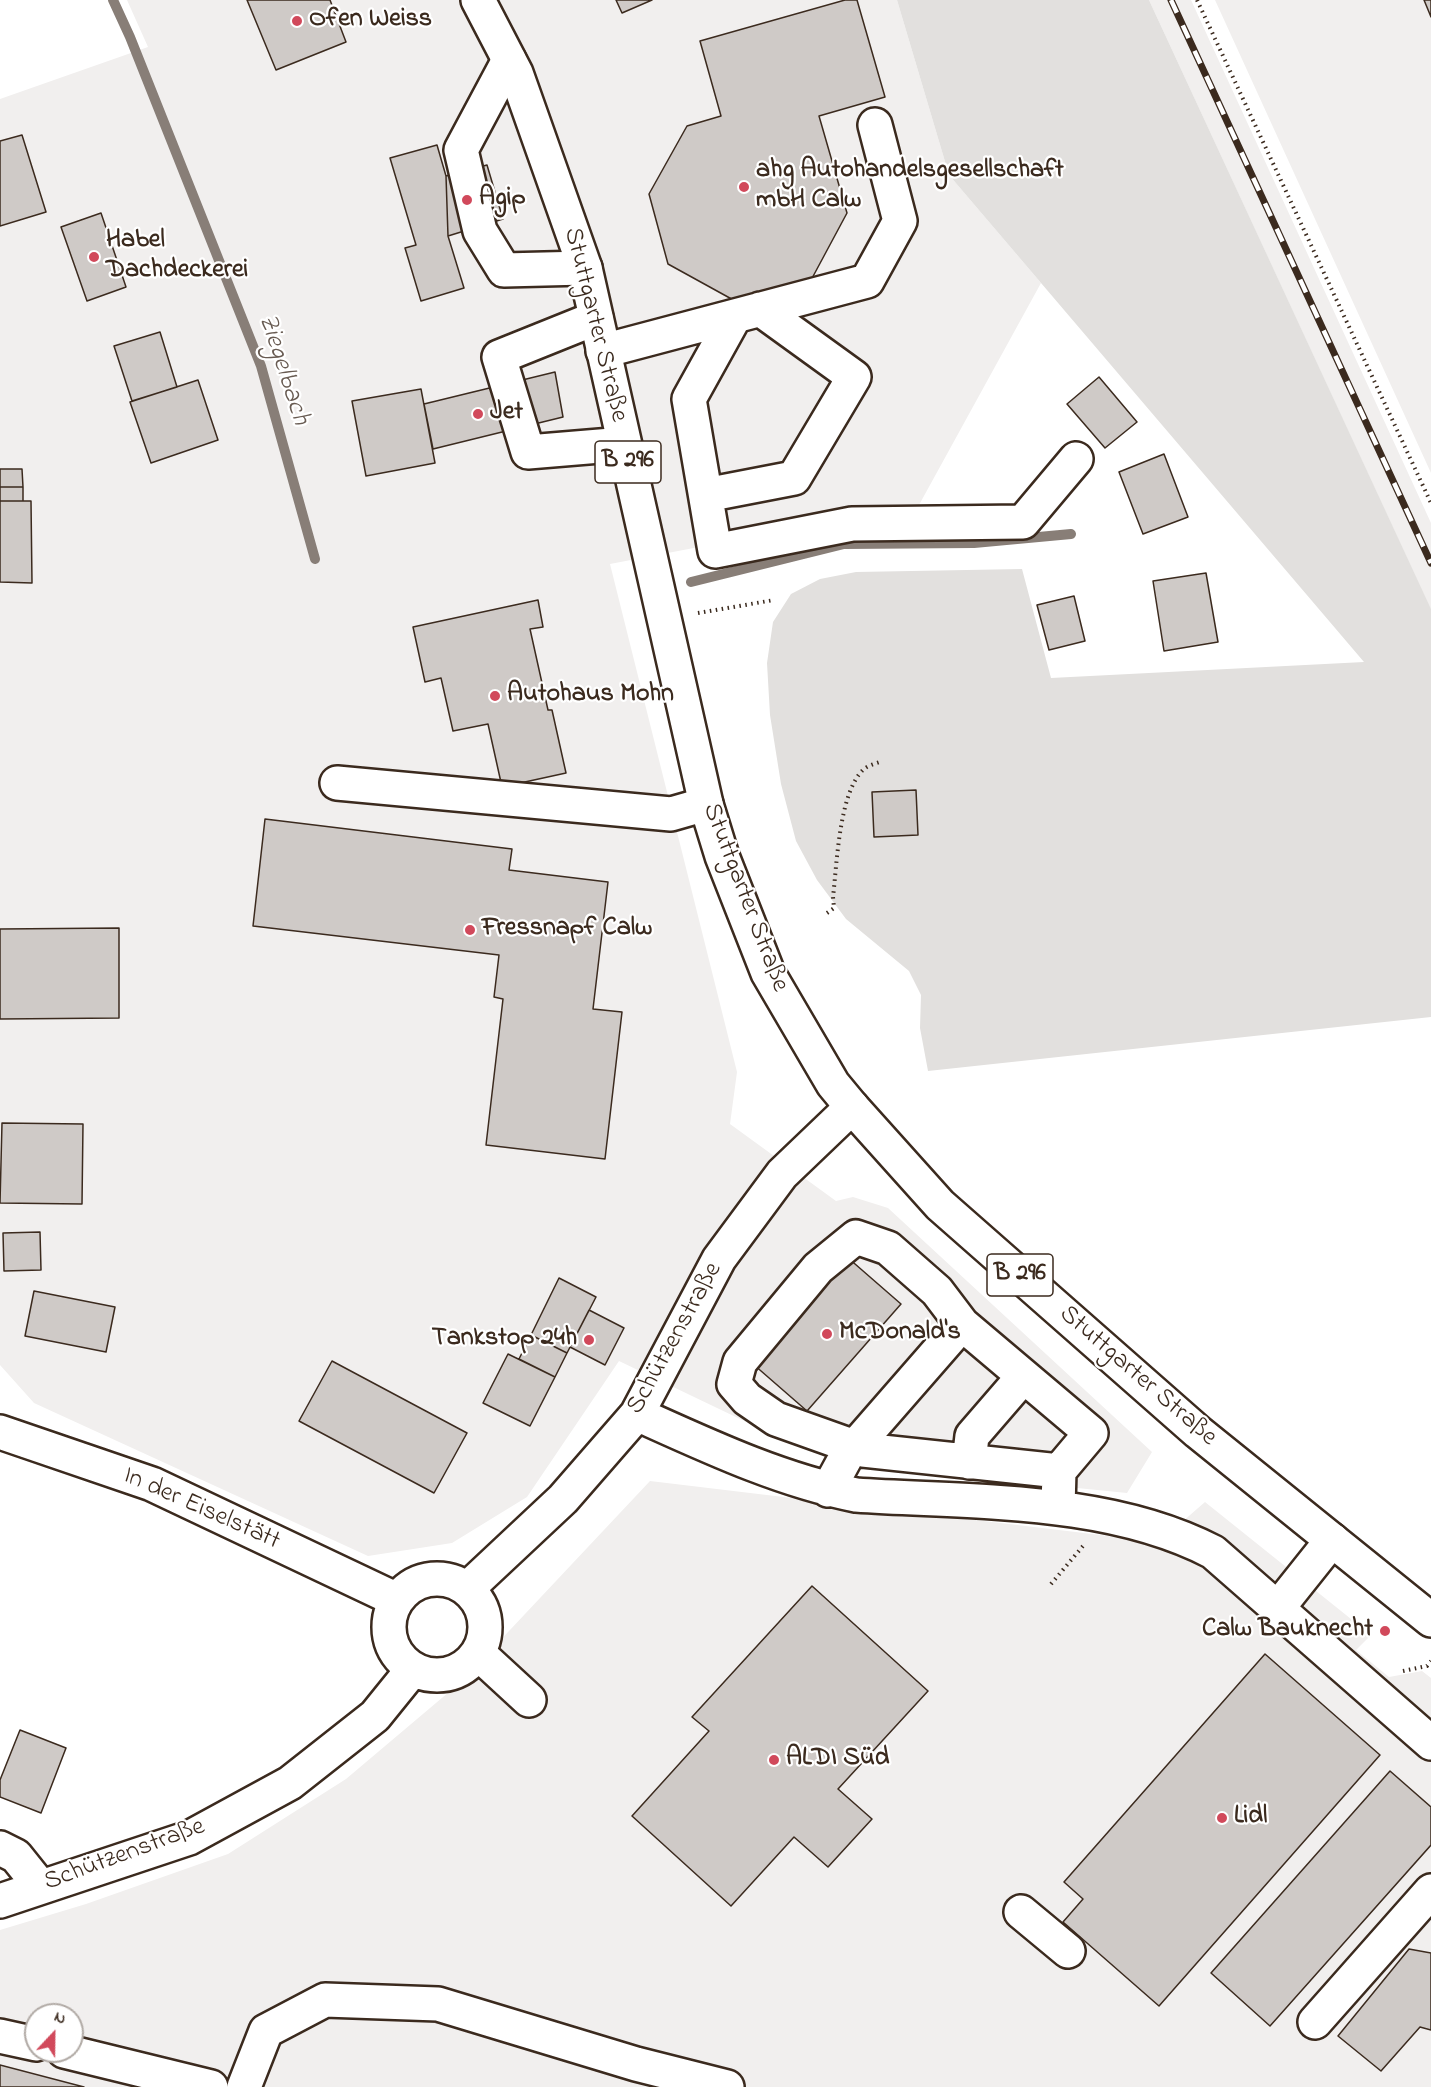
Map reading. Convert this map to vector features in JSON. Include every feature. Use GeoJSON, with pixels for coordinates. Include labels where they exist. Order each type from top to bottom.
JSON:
{"type":"FeatureCollection","features":[{"type":"Feature","properties":{"kind":"main road","name":"Stuttgarter Straße"},"geometry":{"type":"LineString","coordinates":[[478,0],[509,60],[585,268],[706,804],[722,855],[768,973],[833,1084],[940,1204],[1198,1432],[1431,1620]]}},
{"type":"Feature","properties":{"kind":"main road"},"geometry":{"type":"LineString","coordinates":[[509,60],[461,150],[480,231],[504,270],[585,268]]}},
{"type":"Feature","properties":{"kind":"main road"},"geometry":{"type":"LineString","coordinates":[[603,351],[867,281],[900,221],[875,125]]}},
{"type":"Feature","properties":{"kind":"main road"},"geometry":{"type":"LineString","coordinates":[[705,495],[794,478],[854,377],[748,313]]}},
{"type":"Feature","properties":{"kind":"main road"},"geometry":{"type":"LineString","coordinates":[[748,313],[689,399],[715,551],[852,524],[1023,522],[1076,459]]}},
{"type":"Feature","properties":{"kind":"main road"},"geometry":{"type":"LineString","coordinates":[[596,318],[499,357],[528,453],[624,444]]}},
{"type":"Feature","properties":{"kind":"main road"},"geometry":{"type":"LineString","coordinates":[[337,783],[671,814],[706,804]]}},
{"type":"Feature","properties":{"kind":"main road","name":"Schützenstraße"},"geometry":{"type":"LineString","coordinates":[[466,1589],[563,1499],[637,1414],[719,1259],[782,1174],[852,1107]]}},
{"type":"Feature","properties":{"kind":"main road"},"geometry":{"type":"LineString","coordinates":[[1058,1508],[1059,1471],[1091,1433],[962,1324],[937,1291],[888,1248],[856,1237],[818,1268],[740,1362],[734,1384],[747,1399],[776,1419],[855,1447],[1059,1471]]}},
{"type":"Feature","properties":{"kind":"main road"},"geometry":{"type":"LineString","coordinates":[[828,1490],[846,1457],[962,1324]]}},
{"type":"Feature","properties":{"kind":"main road"},"geometry":{"type":"LineString","coordinates":[[969,1462],[972,1436],[1023,1377]]}},
{"type":"Feature","properties":{"kind":"main road"},"geometry":{"type":"LineString","coordinates":[[637,1414],[722,1453],[828,1490],[856,1495],[1058,1508],[1095,1513],[1169,1532],[1213,1552],[1431,1743]]}},
{"type":"Feature","properties":{"kind":"main road","name":"In der Eiselstätt"},"geometry":{"type":"LineString","coordinates":[[0,1432],[152,1484],[397,1600]]}},
{"type":"Feature","properties":{"kind":"main road"},"geometry":{"type":"LineString","coordinates":[[1277,1609],[1332,1540]]}},
{"type":"Feature","properties":{"kind":"main road"},"geometry":{"type":"LineString","coordinates":[[437,1579],[453,1581],[466,1589],[483,1612],[486,1626],[478,1653],[468,1664],[441,1676],[413,1669],[401,1659],[392,1646],[389,1630],[390,1614],[397,1600],[408,1589],[422,1581],[437,1579]]}},
{"type":"Feature","properties":{"kind":"main road"},"geometry":{"type":"LineString","coordinates":[[478,1653],[529,1700]]}},
{"type":"Feature","properties":{"kind":"main road","name":"Schützenstraße"},"geometry":{"type":"LineString","coordinates":[[0,1901],[189,1838],[290,1783],[375,1716],[413,1669]]}},
{"type":"Feature","properties":{"kind":"main road"},"geometry":{"type":"LineString","coordinates":[[0,1848],[16,1856],[40,1886]]}},
{"type":"Feature","properties":{"kind":"main road"},"geometry":{"type":"LineString","coordinates":[[1315,2022],[1431,1891]]}},
{"type":"Feature","properties":{"kind":"main road"},"geometry":{"type":"LineString","coordinates":[[1022,1912],[1068,1951]]}},
{"type":"Feature","properties":{"kind":"main road"},"geometry":{"type":"LineString","coordinates":[[244,2087],[266,2031],[325,2000],[438,2004],[661,2079],[727,2087]]}},
{"type":"Feature","properties":{"kind":"main road"},"geometry":{"type":"LineString","coordinates":[[0,2036],[24,2041]]}},
{"type":"Feature","properties":{"kind":"main road"},"geometry":{"type":"LineString","coordinates":[[84,2056],[211,2087]]}},
{"type":"Feature","properties":{"kind":"path"},"geometry":{"type":"LineString","coordinates":[[1197,0],[1431,503]]}},
{"type":"Feature","properties":{"kind":"path"},"geometry":{"type":"LineString","coordinates":[[696,613],[774,600]]}},
{"type":"Feature","properties":{"kind":"path"},"geometry":{"type":"LineString","coordinates":[[827,913],[834,908],[833,897],[846,804],[856,779],[864,768],[880,762]]}},
{"type":"Feature","properties":{"kind":"path"},"geometry":{"type":"LineString","coordinates":[[1051,1584],[1082,1550],[1095,1513]]}},
{"type":"Feature","properties":{"kind":"shaded area"},"geometry":{"type":"Polygon","coordinates":[[[127,0],[897,0],[949,175],[1041,283],[919,505],[610,564],[737,1072],[730,1124],[836,1201],[853,1197],[888,1208],[1152,1452],[1127,1493],[848,1465],[763,1430],[619,1361],[527,1497],[452,1543],[368,1556],[34,1403],[0,1365],[0,99],[148,47],[127,0]]]}},
{"type":"Feature","properties":{"kind":"shaded area"},"geometry":{"type":"Polygon","coordinates":[[[897,0],[1149,0],[1431,609],[1431,1017],[928,1071],[920,1028],[921,995],[909,971],[846,919],[817,880],[796,841],[781,784],[770,715],[767,663],[773,622],[791,594],[820,579],[856,572],[1022,569],[1051,678],[1364,662],[949,175],[897,0]]]}},
{"type":"Feature","properties":{"kind":"shaded area"},"geometry":{"type":"Polygon","coordinates":[[[1149,0],[1191,0],[1431,523],[1431,610],[1149,0]]]}},
{"type":"Feature","properties":{"kind":"shaded area"},"geometry":{"type":"Polygon","coordinates":[[[1215,0],[1431,0],[1431,473],[1215,0]]]}},
{"type":"Feature","properties":{"kind":"shaded area"},"geometry":{"type":"Polygon","coordinates":[[[650,1481],[1159,1542],[1205,1502],[1371,1635],[1356,1650],[1389,1677],[1422,1671],[1431,1678],[1431,2087],[0,2087],[0,1930],[86,1904],[228,1854],[346,1779],[462,1681],[650,1481]]]}},
{"type":"Feature","properties":{"kind":"building","name":"Ofen Weiss"},"geometry":{"type":"Polygon","coordinates":[[[247,0],[330,0],[346,42],[276,70],[247,0]]]}},
{"type":"Feature","properties":{"kind":"building"},"geometry":{"type":"Polygon","coordinates":[[[616,0],[652,0],[622,13],[616,0]]]}},
{"type":"Feature","properties":{"kind":"building"},"geometry":{"type":"Polygon","coordinates":[[[845,0],[857,0],[885,97],[819,116],[847,213],[810,282],[737,302],[668,264],[649,194],[687,126],[721,116],[700,41],[845,0]]]}},
{"type":"Feature","properties":{"kind":"building"},"geometry":{"type":"Polygon","coordinates":[[[1424,0],[1431,0],[1431,17],[1424,0]]]}},
{"type":"Feature","properties":{"kind":"building"},"geometry":{"type":"Polygon","coordinates":[[[22,135],[46,212],[0,226],[0,141],[22,135]]]}},
{"type":"Feature","properties":{"kind":"building"},"geometry":{"type":"Polygon","coordinates":[[[437,145],[446,176],[448,236],[464,288],[421,301],[405,248],[416,245],[390,158],[437,145]]]}},
{"type":"Feature","properties":{"kind":"building"},"geometry":{"type":"Polygon","coordinates":[[[487,165],[503,219],[448,236],[446,176],[487,165]]]}},
{"type":"Feature","properties":{"kind":"building","name":"Habel Dachdeckerei"},"geometry":{"type":"Polygon","coordinates":[[[101,213],[126,287],[87,301],[61,227],[101,213]]]}},
{"type":"Feature","properties":{"kind":"building"},"geometry":{"type":"Polygon","coordinates":[[[160,332],[177,387],[132,401],[114,346],[160,332]]]}},
{"type":"Feature","properties":{"kind":"building"},"geometry":{"type":"Polygon","coordinates":[[[555,372],[563,417],[433,449],[424,404],[555,372]]]}},
{"type":"Feature","properties":{"kind":"building"},"geometry":{"type":"Polygon","coordinates":[[[1099,377],[1137,422],[1105,448],[1067,404],[1099,377]]]}},
{"type":"Feature","properties":{"kind":"building"},"geometry":{"type":"Polygon","coordinates":[[[198,380],[218,440],[151,463],[130,402],[198,380]]]}},
{"type":"Feature","properties":{"kind":"building"},"geometry":{"type":"Polygon","coordinates":[[[421,389],[435,463],[366,476],[352,401],[421,389]]]}},
{"type":"Feature","properties":{"kind":"building"},"geometry":{"type":"Polygon","coordinates":[[[1164,454],[1188,517],[1143,534],[1119,472],[1164,454]]]}},
{"type":"Feature","properties":{"kind":"building"},"geometry":{"type":"Polygon","coordinates":[[[0,469],[22,469],[23,487],[0,487],[0,469]]]}},
{"type":"Feature","properties":{"kind":"building"},"geometry":{"type":"Polygon","coordinates":[[[0,487],[23,487],[23,501],[0,501],[0,487]]]}},
{"type":"Feature","properties":{"kind":"building"},"geometry":{"type":"Polygon","coordinates":[[[0,501],[31,501],[32,583],[0,582],[0,501]]]}},
{"type":"Feature","properties":{"kind":"building"},"geometry":{"type":"Polygon","coordinates":[[[1206,573],[1218,642],[1164,651],[1153,581],[1206,573]]]}},
{"type":"Feature","properties":{"kind":"building"},"geometry":{"type":"Polygon","coordinates":[[[1074,596],[1085,641],[1049,650],[1037,605],[1074,596]]]}},
{"type":"Feature","properties":{"kind":"building","name":"Autohaus Mohn"},"geometry":{"type":"Polygon","coordinates":[[[538,600],[543,627],[530,629],[548,710],[552,710],[566,773],[502,787],[488,724],[453,731],[441,678],[425,682],[413,627],[538,600]]]}},
{"type":"Feature","properties":{"kind":"building"},"geometry":{"type":"Polygon","coordinates":[[[916,790],[918,835],[874,837],[872,792],[916,790]]]}},
{"type":"Feature","properties":{"kind":"building"},"geometry":{"type":"Polygon","coordinates":[[[265,819],[512,849],[509,870],[608,882],[593,1009],[622,1012],[605,1159],[486,1145],[503,999],[494,997],[499,955],[253,926],[265,819]]]}},
{"type":"Feature","properties":{"kind":"building"},"geometry":{"type":"Polygon","coordinates":[[[119,928],[119,1018],[0,1019],[0,929],[119,928]]]}},
{"type":"Feature","properties":{"kind":"building"},"geometry":{"type":"Polygon","coordinates":[[[2,1123],[83,1124],[82,1204],[0,1203],[2,1123]]]}},
{"type":"Feature","properties":{"kind":"building"},"geometry":{"type":"Polygon","coordinates":[[[40,1232],[41,1270],[4,1271],[3,1233],[40,1232]]]}},
{"type":"Feature","properties":{"kind":"building","name":"McDonald's"},"geometry":{"type":"Polygon","coordinates":[[[847,1257],[901,1304],[807,1411],[753,1364],[847,1257]]]}},
{"type":"Feature","properties":{"kind":"building"},"geometry":{"type":"Polygon","coordinates":[[[559,1278],[596,1297],[567,1353],[531,1335],[559,1278]]]}},
{"type":"Feature","properties":{"kind":"building"},"geometry":{"type":"Polygon","coordinates":[[[34,1291],[115,1307],[106,1352],[25,1336],[34,1291]]]}},
{"type":"Feature","properties":{"kind":"building"},"geometry":{"type":"Polygon","coordinates":[[[589,1310],[624,1328],[605,1365],[570,1347],[589,1310]]]}},
{"type":"Feature","properties":{"kind":"building"},"geometry":{"type":"Polygon","coordinates":[[[531,1335],[567,1353],[555,1377],[519,1359],[531,1335]]]}},
{"type":"Feature","properties":{"kind":"building"},"geometry":{"type":"Polygon","coordinates":[[[508,1354],[555,1377],[530,1426],[483,1403],[508,1354]]]}},
{"type":"Feature","properties":{"kind":"building"},"geometry":{"type":"Polygon","coordinates":[[[332,1361],[467,1433],[434,1493],[299,1421],[332,1361]]]}},
{"type":"Feature","properties":{"kind":"building","name":"ALDI Süd"},"geometry":{"type":"Polygon","coordinates":[[[812,1586],[928,1691],[838,1789],[872,1819],[828,1867],[794,1837],[731,1906],[632,1816],[709,1731],[692,1717],[812,1586]]]}},
{"type":"Feature","properties":{"kind":"building","name":"Lidl"},"geometry":{"type":"Polygon","coordinates":[[[1265,1654],[1380,1755],[1159,2006],[1063,1922],[1083,1899],[1064,1882],[1265,1654]]]}},
{"type":"Feature","properties":{"kind":"building"},"geometry":{"type":"Polygon","coordinates":[[[20,1730],[66,1748],[41,1813],[0,1797],[0,1780],[20,1730]]]}},
{"type":"Feature","properties":{"kind":"building"},"geometry":{"type":"Polygon","coordinates":[[[1390,1771],[1431,1807],[1431,1845],[1270,2026],[1211,1973],[1390,1771]]]}},
{"type":"Feature","properties":{"kind":"building"},"geometry":{"type":"Polygon","coordinates":[[[1409,1949],[1431,1953],[1431,2030],[1420,2027],[1381,2071],[1338,2036],[1409,1949]]]}},
{"type":"Feature","properties":{"kind":"building"},"geometry":{"type":"Polygon","coordinates":[[[0,2065],[84,2087],[0,2087],[0,2065]]]}},
{"type":"Feature","properties":{"kind":"waterway","name":"Ziegelbach"},"geometry":{"type":"LineString","coordinates":[[113,0],[130,37],[261,366],[315,559]]}},
{"type":"Feature","properties":{"kind":"waterway"},"geometry":{"type":"LineString","coordinates":[[691,582],[844,544],[974,543],[1071,534]]}},
{"type":"Feature","properties":{"kind":"railway"},"geometry":{"type":"LineString","coordinates":[[1171,0],[1431,563]]}},
{"type":"Feature","properties":{"kind":"place","name":"Ofen Weiss"},"geometry":{"type":"Point","coordinates":[297,21]}},
{"type":"Feature","properties":{"kind":"place","name":"ahg Autohandelsgesellschaft mbH Calw"},"geometry":{"type":"Point","coordinates":[744,187]}},
{"type":"Feature","properties":{"kind":"place","name":"Agip"},"geometry":{"type":"Point","coordinates":[467,200]}},
{"type":"Feature","properties":{"kind":"place","name":"Habel Dachdeckerei"},"geometry":{"type":"Point","coordinates":[94,257]}},
{"type":"Feature","properties":{"kind":"place","name":"Jet"},"geometry":{"type":"Point","coordinates":[478,414]}},
{"type":"Feature","properties":{"kind":"place","name":"Autohaus Mohn"},"geometry":{"type":"Point","coordinates":[495,696]}},
{"type":"Feature","properties":{"kind":"place","name":"Fressnapf Calw"},"geometry":{"type":"Point","coordinates":[470,930]}},
{"type":"Feature","properties":{"kind":"place","name":"McDonald's"},"geometry":{"type":"Point","coordinates":[827,1334]}},
{"type":"Feature","properties":{"kind":"place","name":"Tankstop 24h"},"geometry":{"type":"Point","coordinates":[589,1340]}},
{"type":"Feature","properties":{"kind":"place","name":"Calw Bauknecht"},"geometry":{"type":"Point","coordinates":[1385,1631]}},
{"type":"Feature","properties":{"kind":"place","name":"ALDI Süd"},"geometry":{"type":"Point","coordinates":[774,1760]}},
{"type":"Feature","properties":{"kind":"place","name":"Lidl"},"geometry":{"type":"Point","coordinates":[1222,1818]}}]}
